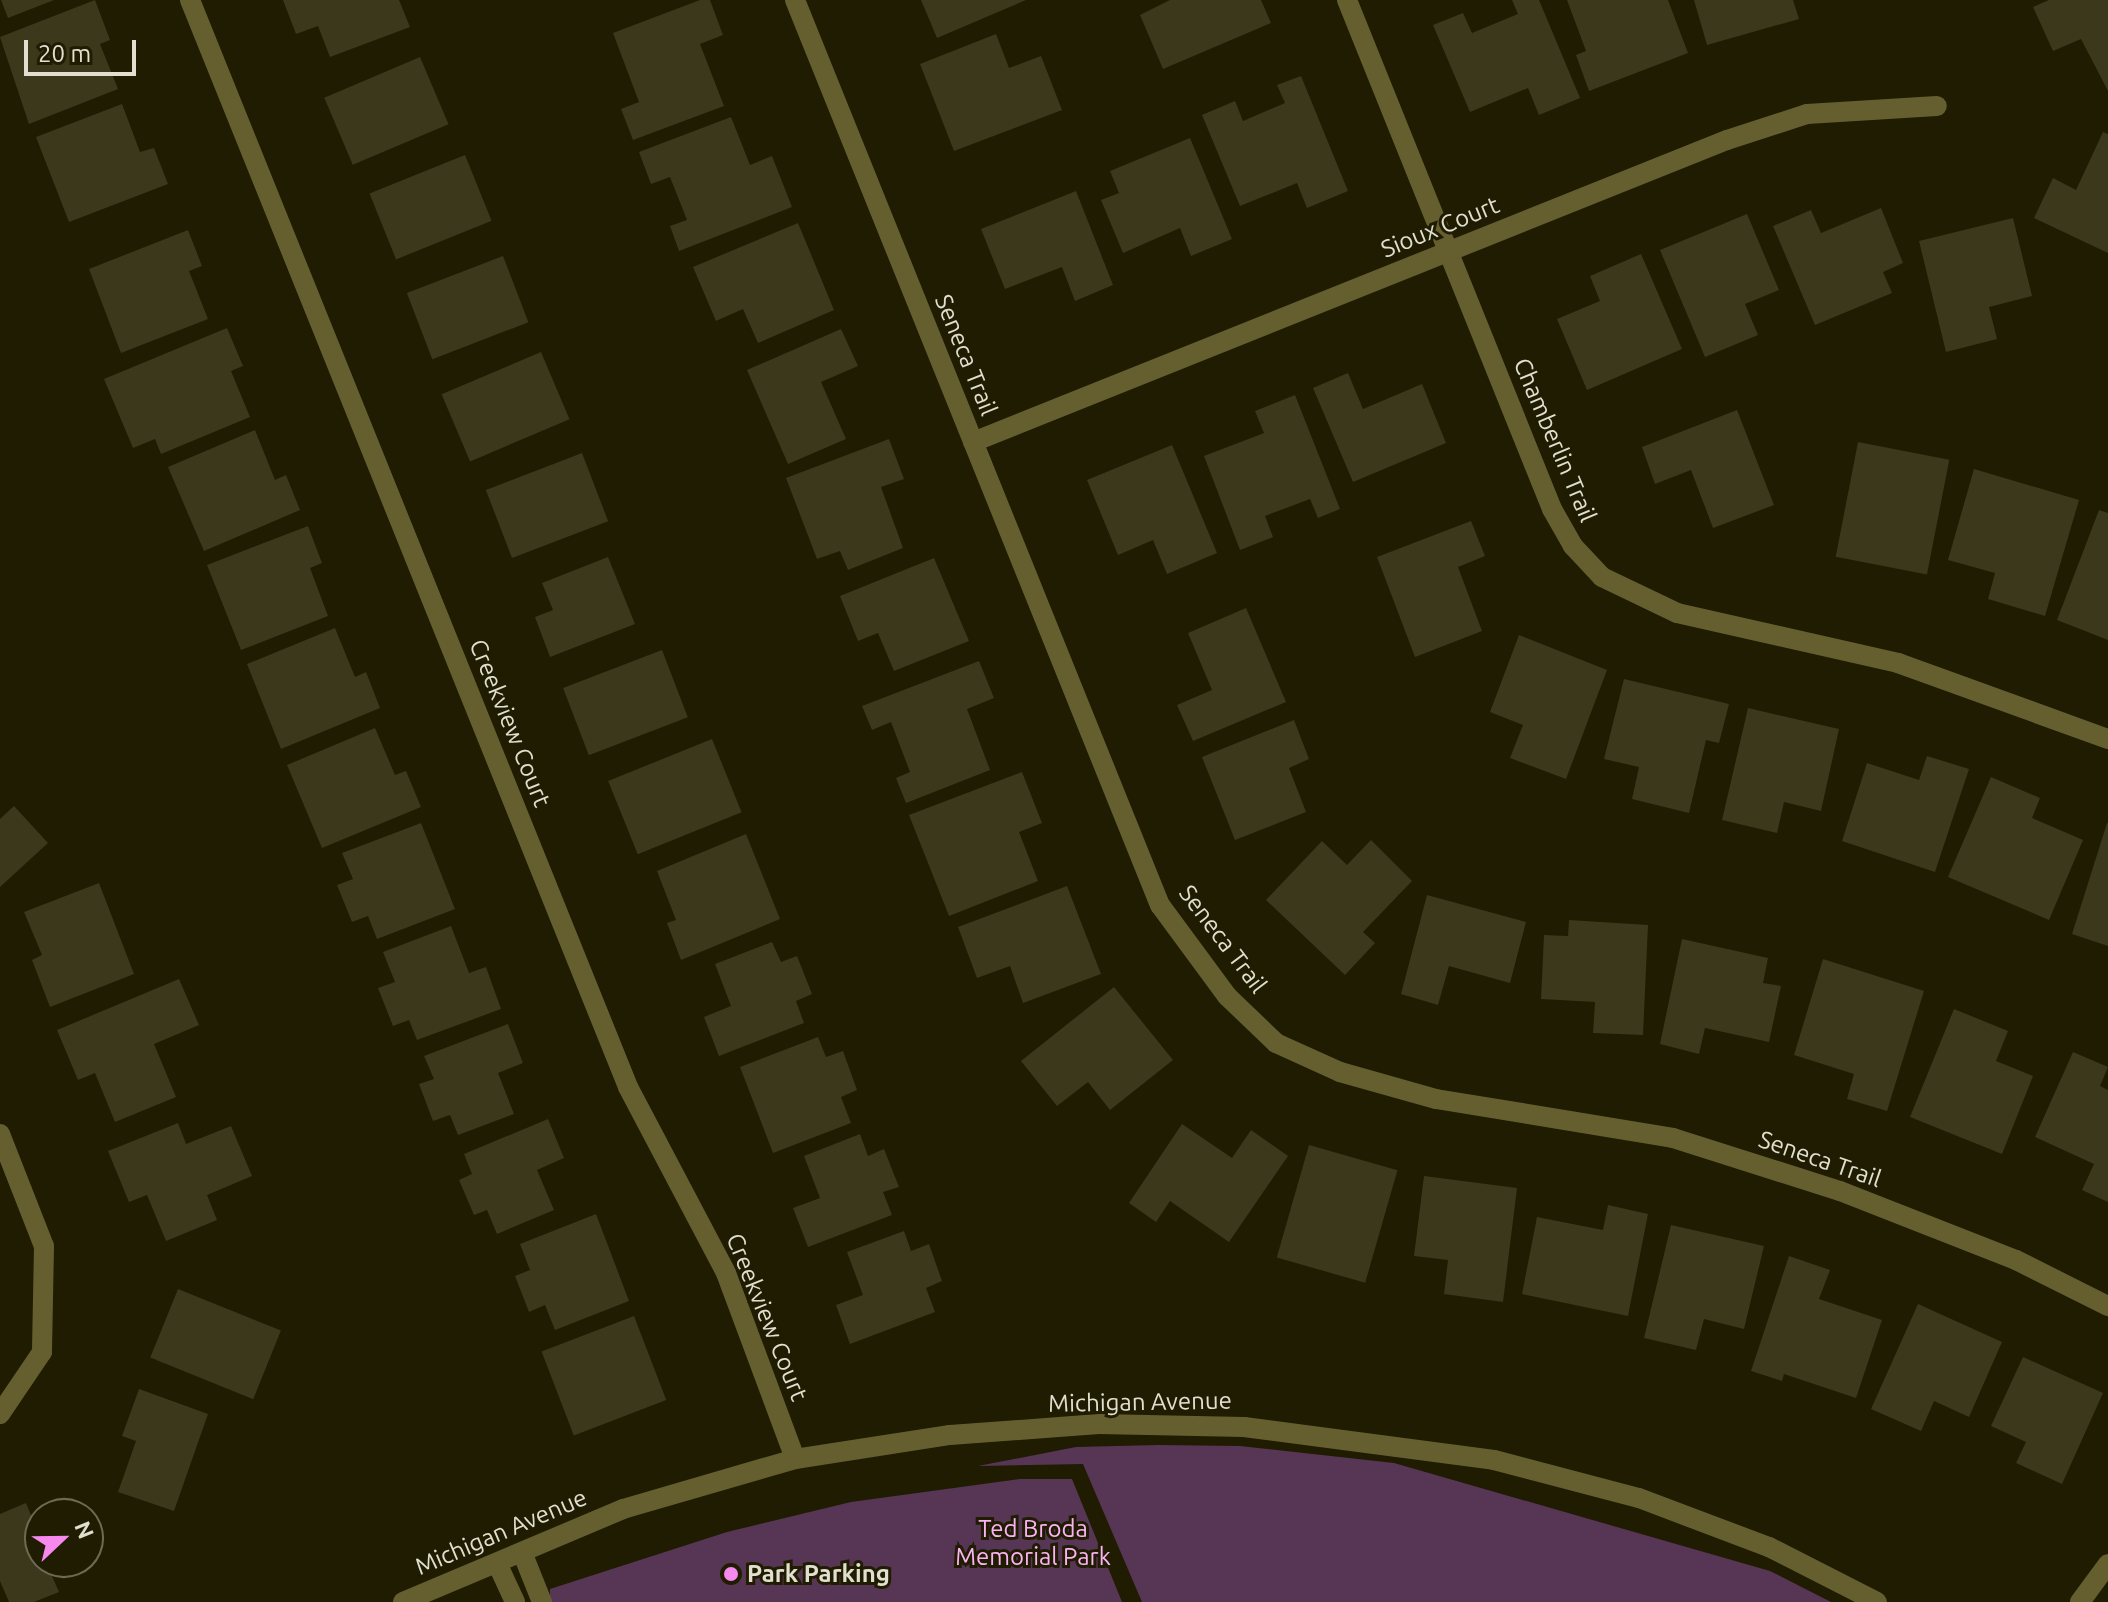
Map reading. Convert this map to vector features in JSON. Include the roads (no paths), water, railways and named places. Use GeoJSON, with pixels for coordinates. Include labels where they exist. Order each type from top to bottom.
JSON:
{"type":"FeatureCollection","features":[{"type":"Feature","properties":{"kind":"street","name":"Creekview Court"},"geometry":{"type":"LineString","coordinates":[[190,0],[628,1087],[726,1273],[795,1459]]}},
{"type":"Feature","properties":{"kind":"street","name":"Seneca Trail"},"geometry":{"type":"LineString","coordinates":[[795,0],[1160,905],[1227,996],[1276,1043],[1340,1072],[1436,1099],[1673,1138],[1840,1191],[2016,1260],[2108,1306]]}},
{"type":"Feature","properties":{"kind":"street","name":"Chamberlin Trail"},"geometry":{"type":"LineString","coordinates":[[1347,0],[1552,509],[1573,546],[1602,577],[1677,613],[1898,663],[2108,739]]}},
{"type":"Feature","properties":{"kind":"street","name":"Sioux Court"},"geometry":{"type":"LineString","coordinates":[[973,442],[1727,140],[1807,114],[1937,106]]}},
{"type":"Feature","properties":{"kind":"street"},"geometry":{"type":"LineString","coordinates":[[0,1134],[44,1246],[42,1352],[0,1414]]}},
{"type":"Feature","properties":{"kind":"street","name":"Michigan Avenue"},"geometry":{"type":"LineString","coordinates":[[403,1602],[623,1509],[795,1459],[950,1435],[1099,1424],[1244,1427],[1372,1439],[1494,1460],[1639,1498],[1769,1547],[1877,1602]]}},
{"type":"Feature","properties":{"kind":"street"},"geometry":{"type":"LineString","coordinates":[[522,1552],[542,1602]]}},
{"type":"Feature","properties":{"kind":"street"},"geometry":{"type":"LineString","coordinates":[[497,1563],[515,1602]]}},
{"type":"Feature","properties":{"kind":"street"},"geometry":{"type":"LineString","coordinates":[[2080,1602],[2108,1564]]}},
{"type":"Feature","properties":{"kind":"place","name":"Park Parking"},"geometry":{"type":"Point","coordinates":[731,1574]}},
{"type":"Feature","properties":{"kind":"park label","name":"Ted Broda Memorial Park"},"geometry":{"type":"Point","coordinates":[1033,1543]}}]}
